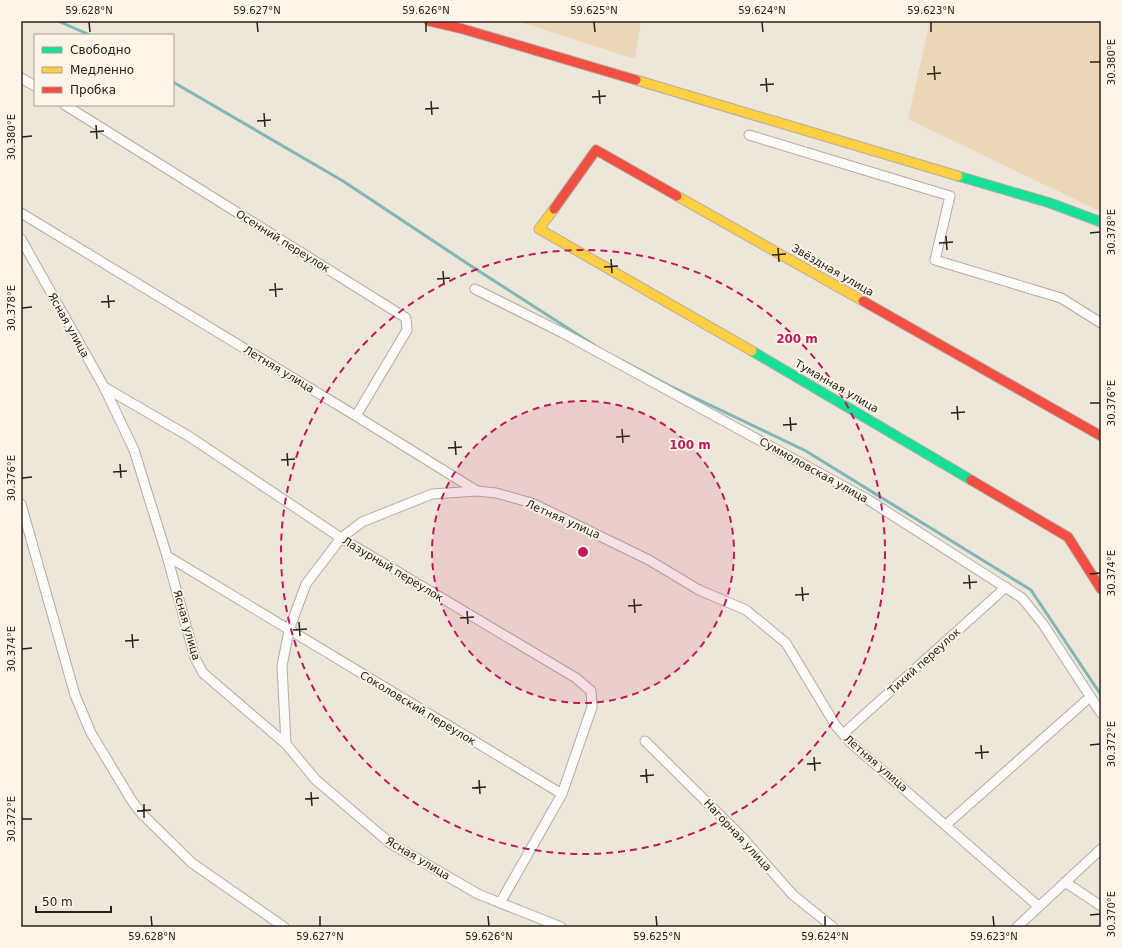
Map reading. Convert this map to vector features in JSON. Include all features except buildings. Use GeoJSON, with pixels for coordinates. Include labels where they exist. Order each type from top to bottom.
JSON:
{"type":"FeatureCollection","features":[{"type":"Feature","properties":{"kind":"street"},"geometry":{"type":"LineString","coordinates":[[429,21],[463,28],[1050,203],[1101,222]]}},
{"type":"Feature","properties":{"kind":"street"},"geometry":{"type":"LineString","coordinates":[[21,78],[34,85]]}},
{"type":"Feature","properties":{"kind":"street","name":"Осенний переулок"},"geometry":{"type":"LineString","coordinates":[[67,106],[406,318],[407,330],[356,416]]}},
{"type":"Feature","properties":{"kind":"street"},"geometry":{"type":"LineString","coordinates":[[749,135],[950,196],[935,260],[1061,298],[1101,323]]}},
{"type":"Feature","properties":{"kind":"street","name":"Звёздная улица"},"geometry":{"type":"LineString","coordinates":[[538,229],[596,150],[1101,436]]}},
{"type":"Feature","properties":{"kind":"street","name":"Летняя улица"},"geometry":{"type":"LineString","coordinates":[[21,213],[477,491],[496,493],[532,503],[649,560],[699,590],[746,610],[786,642],[836,726],[843,734],[947,824],[1038,906]]}},
{"type":"Feature","properties":{"kind":"street","name":"Туманная улица"},"geometry":{"type":"LineString","coordinates":[[538,229],[831,396],[1068,537],[1101,589]]}},
{"type":"Feature","properties":{"kind":"street","name":"Ясная улица"},"geometry":{"type":"LineString","coordinates":[[21,239],[104,387],[134,450],[167,556],[195,658],[203,673],[286,744],[316,780],[390,843],[478,894],[561,927]]}},
{"type":"Feature","properties":{"kind":"street","name":"Суммоловская улица"},"geometry":{"type":"LineString","coordinates":[[475,289],[563,333],[867,499],[1022,598],[1043,624],[1101,713]]}},
{"type":"Feature","properties":{"kind":"street","name":"Лазурный переулок"},"geometry":{"type":"LineString","coordinates":[[104,387],[190,437],[341,538],[576,678],[591,691],[592,707],[562,794]]}},
{"type":"Feature","properties":{"kind":"street"},"geometry":{"type":"LineString","coordinates":[[286,744],[282,666],[289,630],[306,584],[341,538],[362,522],[432,494],[477,491]]}},
{"type":"Feature","properties":{"kind":"street"},"geometry":{"type":"LineString","coordinates":[[21,504],[75,696],[91,732],[132,801],[141,813],[192,863],[284,927]]}},
{"type":"Feature","properties":{"kind":"street","name":"Соколовский переулок"},"geometry":{"type":"LineString","coordinates":[[167,556],[562,794]]}},
{"type":"Feature","properties":{"kind":"street","name":"Тихий переулок"},"geometry":{"type":"LineString","coordinates":[[843,734],[1006,588]]}},
{"type":"Feature","properties":{"kind":"street"},"geometry":{"type":"LineString","coordinates":[[947,824],[1090,697]]}},
{"type":"Feature","properties":{"kind":"street","name":"Нагорная улица"},"geometry":{"type":"LineString","coordinates":[[644,741],[741,836],[792,895],[833,927]]}},
{"type":"Feature","properties":{"kind":"street"},"geometry":{"type":"LineString","coordinates":[[500,903],[562,794]]}},
{"type":"Feature","properties":{"kind":"street"},"geometry":{"type":"LineString","coordinates":[[1017,927],[1101,849]]}},
{"type":"Feature","properties":{"kind":"street"},"geometry":{"type":"LineString","coordinates":[[1065,882],[1101,906]]}},
{"type":"Feature","properties":{"kind":"shaded area"},"geometry":{"type":"Polygon","coordinates":[[[517,21],[641,21],[635,59],[517,21]]]}},
{"type":"Feature","properties":{"kind":"shaded area"},"geometry":{"type":"Polygon","coordinates":[[[930,21],[1101,21],[1101,212],[908,119],[930,21]]]}},
{"type":"Feature","properties":{"kind":"waterway"},"geometry":{"type":"LineString","coordinates":[[58,21],[88,34]]}},
{"type":"Feature","properties":{"kind":"waterway"},"geometry":{"type":"LineString","coordinates":[[174,83],[343,181],[594,345]]}},
{"type":"Feature","properties":{"kind":"waterway"},"geometry":{"type":"LineString","coordinates":[[623,361],[668,385],[806,451],[1031,590],[1101,695]]}},
{"type":"Feature","properties":{"kind":"traffic: fast"},"geometry":{"type":"LineString","coordinates":[[958,176],[1050,203],[1101,222]]}},
{"type":"Feature","properties":{"kind":"traffic: fast"},"geometry":{"type":"LineString","coordinates":[[752,351],[971,480]]}},
{"type":"Feature","properties":{"kind":"traffic: slow"},"geometry":{"type":"LineString","coordinates":[[636,80],[958,176]]}},
{"type":"Feature","properties":{"kind":"traffic: slow"},"geometry":{"type":"LineString","coordinates":[[677,196],[863,301]]}},
{"type":"Feature","properties":{"kind":"traffic: slow"},"geometry":{"type":"LineString","coordinates":[[554,209],[539,229],[752,351]]}},
{"type":"Feature","properties":{"kind":"traffic: jam"},"geometry":{"type":"LineString","coordinates":[[429,21],[463,29],[636,80]]}},
{"type":"Feature","properties":{"kind":"traffic: jam"},"geometry":{"type":"LineString","coordinates":[[554,209],[596,150],[677,196]]}},
{"type":"Feature","properties":{"kind":"traffic: jam"},"geometry":{"type":"LineString","coordinates":[[863,301],[1101,436]]}},
{"type":"Feature","properties":{"kind":"traffic: jam"},"geometry":{"type":"LineString","coordinates":[[971,480],[1068,537],[1101,589]]}}]}
